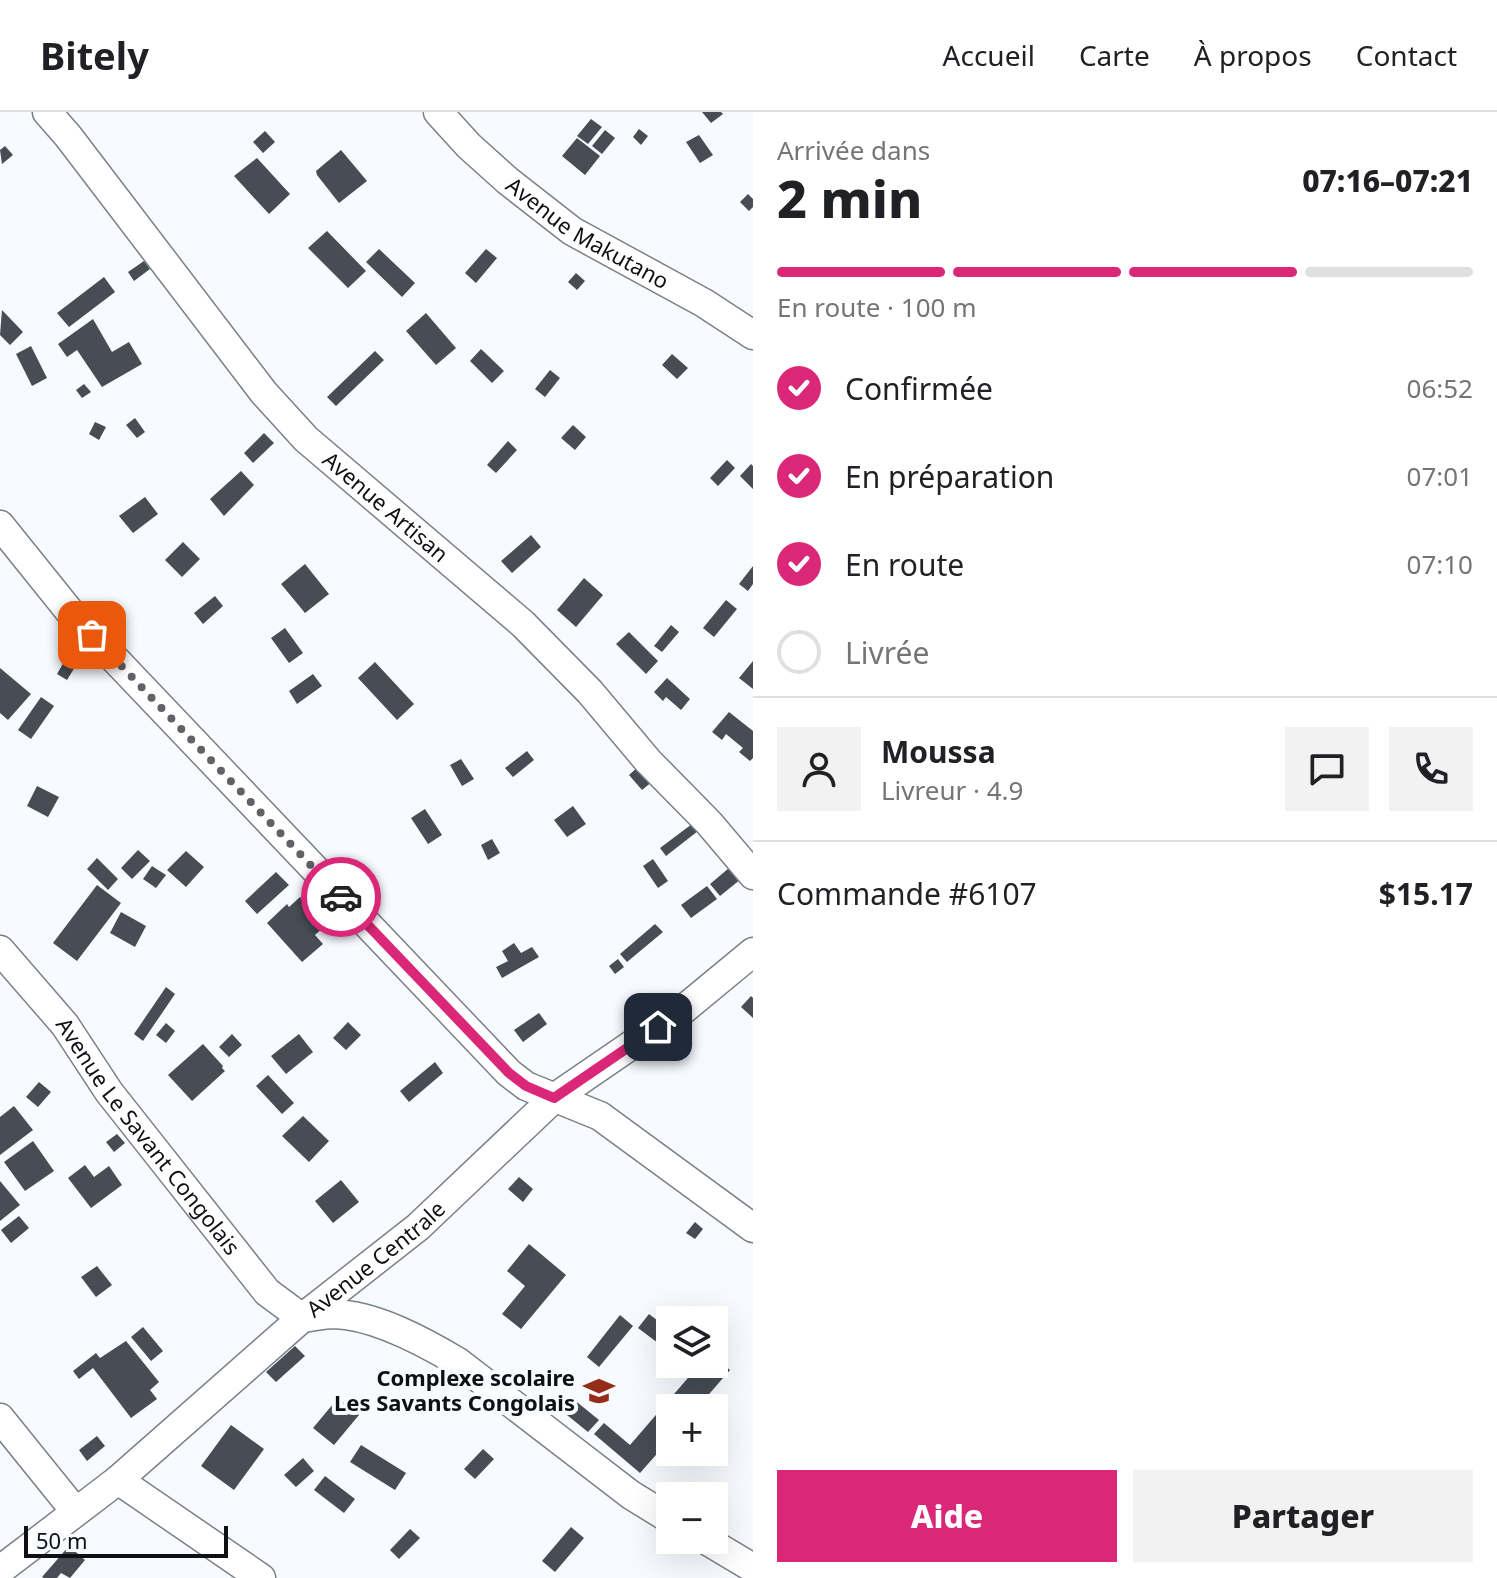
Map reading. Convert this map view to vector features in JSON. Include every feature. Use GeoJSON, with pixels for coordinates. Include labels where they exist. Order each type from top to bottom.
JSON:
{"type":"FeatureCollection","features":[{"type":"Feature","properties":{"kind":"street","name":"Avenue Artisan"},"geometry":{"type":"LineString","coordinates":[[47,112],[264,393],[306,439],[523,624],[590,692],[648,761],[709,823],[753,875]]}},
{"type":"Feature","properties":{"kind":"street","name":"Avenue Makutano"},"geometry":{"type":"LineString","coordinates":[[438,112],[469,146],[508,181],[572,231],[704,303],[753,335]]}},
{"type":"Feature","properties":{"kind":"street"},"geometry":{"type":"LineString","coordinates":[[0,525],[70,612],[509,1073],[526,1086],[600,1116],[753,1228]]}},
{"type":"Feature","properties":{"kind":"street","name":"Avenue Le Savant Congolais"},"geometry":{"type":"LineString","coordinates":[[0,950],[65,1025],[109,1092],[267,1292],[302,1318]]}},
{"type":"Feature","properties":{"kind":"street","name":"Avenue Centrale"},"geometry":{"type":"LineString","coordinates":[[0,1570],[118,1480],[302,1318],[418,1227],[554,1098],[684,1009],[753,952]]}},
{"type":"Feature","properties":{"kind":"street"},"geometry":{"type":"LineString","coordinates":[[302,1318],[333,1314],[356,1317],[427,1344],[458,1362],[631,1495],[656,1510]]}},
{"type":"Feature","properties":{"kind":"street"},"geometry":{"type":"LineString","coordinates":[[0,1418],[75,1511]]}},
{"type":"Feature","properties":{"kind":"street"},"geometry":{"type":"LineString","coordinates":[[118,1480],[261,1578]]}},
{"type":"Feature","properties":{"kind":"street"},"geometry":{"type":"LineString","coordinates":[[728,1553],[753,1568]]}},
{"type":"Feature","properties":{"kind":"building"},"geometry":{"type":"Polygon","coordinates":[[[702,112],[721,112],[723,114],[711,123],[702,112]]]}},
{"type":"Feature","properties":{"kind":"building"},"geometry":{"type":"Polygon","coordinates":[[[591,119],[602,127],[588,144],[577,136],[591,119]]]}},
{"type":"Feature","properties":{"kind":"building"},"geometry":{"type":"Polygon","coordinates":[[[639,129],[648,136],[641,145],[633,137],[639,129]]]}},
{"type":"Feature","properties":{"kind":"building"},"geometry":{"type":"Polygon","coordinates":[[[605,130],[615,138],[602,154],[592,146],[605,130]]]}},
{"type":"Feature","properties":{"kind":"building"},"geometry":{"type":"Polygon","coordinates":[[[265,131],[275,142],[263,153],[253,142],[265,131]]]}},
{"type":"Feature","properties":{"kind":"building"},"geometry":{"type":"Polygon","coordinates":[[[699,135],[713,155],[700,163],[686,142],[699,135]]]}},
{"type":"Feature","properties":{"kind":"building"},"geometry":{"type":"Polygon","coordinates":[[[577,138],[600,156],[585,175],[562,156],[577,138]]]}},
{"type":"Feature","properties":{"kind":"building"},"geometry":{"type":"Polygon","coordinates":[[[5,146],[13,155],[2,164],[0,150],[5,146]]]}},
{"type":"Feature","properties":{"kind":"building"},"geometry":{"type":"Polygon","coordinates":[[[341,150],[367,181],[339,203],[316,171],[341,150]]]}},
{"type":"Feature","properties":{"kind":"building"},"geometry":{"type":"Polygon","coordinates":[[[257,158],[290,194],[269,214],[234,176],[257,158]]]}},
{"type":"Feature","properties":{"kind":"building"},"geometry":{"type":"Polygon","coordinates":[[[748,194],[753,199],[753,207],[749,211],[740,202],[748,194]]]}},
{"type":"Feature","properties":{"kind":"building"},"geometry":{"type":"Polygon","coordinates":[[[327,231],[366,271],[348,288],[308,248],[327,231]]]}},
{"type":"Feature","properties":{"kind":"building"},"geometry":{"type":"Polygon","coordinates":[[[379,249],[415,283],[402,297],[366,262],[379,249]]]}},
{"type":"Feature","properties":{"kind":"building"},"geometry":{"type":"Polygon","coordinates":[[[486,249],[497,258],[476,283],[465,273],[486,249]]]}},
{"type":"Feature","properties":{"kind":"building"},"geometry":{"type":"Polygon","coordinates":[[[144,261],[150,269],[134,281],[128,272],[144,261]]]}},
{"type":"Feature","properties":{"kind":"building"},"geometry":{"type":"Polygon","coordinates":[[[576,273],[585,281],[577,290],[568,282],[576,273]]]}},
{"type":"Feature","properties":{"kind":"building"},"geometry":{"type":"Polygon","coordinates":[[[104,277],[115,292],[69,327],[57,313],[104,277]]]}},
{"type":"Feature","properties":{"kind":"building"},"geometry":{"type":"Polygon","coordinates":[[[2,310],[23,332],[10,345],[0,335],[2,310]]]}},
{"type":"Feature","properties":{"kind":"building"},"geometry":{"type":"Polygon","coordinates":[[[426,313],[456,348],[436,365],[406,331],[426,313]]]}},
{"type":"Feature","properties":{"kind":"building"},"geometry":{"type":"Polygon","coordinates":[[[93,319],[112,352],[129,342],[142,364],[102,387],[77,350],[67,357],[58,344],[93,319]]]}},
{"type":"Feature","properties":{"kind":"building"},"geometry":{"type":"Polygon","coordinates":[[[31,346],[47,378],[32,386],[16,354],[31,346]]]}},
{"type":"Feature","properties":{"kind":"building"},"geometry":{"type":"Polygon","coordinates":[[[481,349],[504,371],[492,383],[470,361],[481,349]]]}},
{"type":"Feature","properties":{"kind":"building"},"geometry":{"type":"Polygon","coordinates":[[[375,351],[384,360],[336,406],[327,397],[375,351]]]}},
{"type":"Feature","properties":{"kind":"building"},"geometry":{"type":"Polygon","coordinates":[[[672,354],[688,368],[677,379],[662,365],[672,354]]]}},
{"type":"Feature","properties":{"kind":"building"},"geometry":{"type":"Polygon","coordinates":[[[550,370],[560,378],[545,397],[535,389],[550,370]]]}},
{"type":"Feature","properties":{"kind":"building"},"geometry":{"type":"Polygon","coordinates":[[[84,384],[91,392],[82,398],[76,390],[84,384]]]}},
{"type":"Feature","properties":{"kind":"building"},"geometry":{"type":"Polygon","coordinates":[[[135,418],[145,432],[137,438],[126,425],[135,418]]]}},
{"type":"Feature","properties":{"kind":"building"},"geometry":{"type":"Polygon","coordinates":[[[95,422],[106,427],[99,440],[89,434],[95,422]]]}},
{"type":"Feature","properties":{"kind":"building"},"geometry":{"type":"Polygon","coordinates":[[[573,425],[586,437],[575,450],[561,438],[573,425]]]}},
{"type":"Feature","properties":{"kind":"building"},"geometry":{"type":"Polygon","coordinates":[[[264,433],[274,443],[253,463],[244,453],[264,433]]]}},
{"type":"Feature","properties":{"kind":"building"},"geometry":{"type":"Polygon","coordinates":[[[508,441],[517,450],[496,473],[487,465],[508,441]]]}},
{"type":"Feature","properties":{"kind":"building"},"geometry":{"type":"Polygon","coordinates":[[[727,460],[735,468],[718,486],[710,478],[727,460]]]}},
{"type":"Feature","properties":{"kind":"building"},"geometry":{"type":"Polygon","coordinates":[[[751,464],[753,466],[753,489],[740,476],[751,464]]]}},
{"type":"Feature","properties":{"kind":"building"},"geometry":{"type":"Polygon","coordinates":[[[241,471],[254,485],[224,516],[210,499],[241,471]]]}},
{"type":"Feature","properties":{"kind":"building"},"geometry":{"type":"Polygon","coordinates":[[[145,497],[158,514],[133,533],[119,516],[145,497]]]}},
{"type":"Feature","properties":{"kind":"building"},"geometry":{"type":"Polygon","coordinates":[[[531,535],[541,547],[512,573],[501,561],[531,535]]]}},
{"type":"Feature","properties":{"kind":"building"},"geometry":{"type":"Polygon","coordinates":[[[183,542],[200,559],[182,577],[165,560],[183,542]]]}},
{"type":"Feature","properties":{"kind":"building"},"geometry":{"type":"Polygon","coordinates":[[[305,564],[329,594],[305,613],[281,584],[305,564]]]}},
{"type":"Feature","properties":{"kind":"building"},"geometry":{"type":"Polygon","coordinates":[[[753,566],[753,584],[748,591],[739,584],[753,566]]]}},
{"type":"Feature","properties":{"kind":"building"},"geometry":{"type":"Polygon","coordinates":[[[584,578],[603,595],[576,627],[557,610],[584,578]]]}},
{"type":"Feature","properties":{"kind":"building"},"geometry":{"type":"Polygon","coordinates":[[[215,596],[223,606],[203,624],[194,613],[215,596]]]}},
{"type":"Feature","properties":{"kind":"building"},"geometry":{"type":"Polygon","coordinates":[[[726,600],[737,609],[714,637],[703,628],[726,600]]]}},
{"type":"Feature","properties":{"kind":"building"},"geometry":{"type":"Polygon","coordinates":[[[671,625],[679,632],[662,652],[654,646],[671,625]]]}},
{"type":"Feature","properties":{"kind":"building"},"geometry":{"type":"Polygon","coordinates":[[[285,628],[303,653],[289,663],[271,638],[285,628]]]}},
{"type":"Feature","properties":{"kind":"building"},"geometry":{"type":"Polygon","coordinates":[[[629,632],[658,661],[646,674],[616,644],[629,632]]]}},
{"type":"Feature","properties":{"kind":"building"},"geometry":{"type":"Polygon","coordinates":[[[72,648],[83,654],[67,680],[57,674],[72,648]]]}},
{"type":"Feature","properties":{"kind":"building"},"geometry":{"type":"Polygon","coordinates":[[[753,661],[753,689],[739,678],[753,661]]]}},
{"type":"Feature","properties":{"kind":"building"},"geometry":{"type":"Polygon","coordinates":[[[375,662],[414,704],[397,720],[358,678],[375,662]]]}},
{"type":"Feature","properties":{"kind":"building"},"geometry":{"type":"Polygon","coordinates":[[[0,668],[31,694],[8,720],[0,713],[0,668]]]}},
{"type":"Feature","properties":{"kind":"building"},"geometry":{"type":"Polygon","coordinates":[[[313,674],[322,686],[297,704],[289,691],[313,674]]]}},
{"type":"Feature","properties":{"kind":"building"},"geometry":{"type":"Polygon","coordinates":[[[667,678],[690,699],[681,710],[666,697],[663,701],[654,692],[667,678]]]}},
{"type":"Feature","properties":{"kind":"building"},"geometry":{"type":"Polygon","coordinates":[[[41,697],[54,706],[31,739],[18,730],[41,697]]]}},
{"type":"Feature","properties":{"kind":"building"},"geometry":{"type":"Polygon","coordinates":[[[729,712],[753,731],[753,758],[750,761],[739,752],[743,748],[726,734],[722,740],[712,732],[729,712]]]}},
{"type":"Feature","properties":{"kind":"building"},"geometry":{"type":"Polygon","coordinates":[[[527,751],[534,760],[513,777],[505,768],[527,751]]]}},
{"type":"Feature","properties":{"kind":"building"},"geometry":{"type":"Polygon","coordinates":[[[461,759],[474,779],[462,786],[450,765],[461,759]]]}},
{"type":"Feature","properties":{"kind":"building"},"geometry":{"type":"Polygon","coordinates":[[[639,766],[653,781],[642,790],[629,775],[639,766]]]}},
{"type":"Feature","properties":{"kind":"building"},"geometry":{"type":"Polygon","coordinates":[[[37,786],[59,797],[48,817],[27,806],[37,786]]]}},
{"type":"Feature","properties":{"kind":"building"},"geometry":{"type":"Polygon","coordinates":[[[573,806],[586,824],[567,837],[554,820],[573,806]]]}},
{"type":"Feature","properties":{"kind":"building"},"geometry":{"type":"Polygon","coordinates":[[[425,809],[442,835],[428,844],[411,818],[425,809]]]}},
{"type":"Feature","properties":{"kind":"building"},"geometry":{"type":"Polygon","coordinates":[[[692,824],[698,831],[666,856],[660,848],[692,824]]]}},
{"type":"Feature","properties":{"kind":"building"},"geometry":{"type":"Polygon","coordinates":[[[492,839],[500,853],[488,860],[481,845],[492,839]]]}},
{"type":"Feature","properties":{"kind":"building"},"geometry":{"type":"Polygon","coordinates":[[[138,850],[150,861],[132,879],[121,868],[138,850]]]}},
{"type":"Feature","properties":{"kind":"building"},"geometry":{"type":"Polygon","coordinates":[[[186,851],[204,867],[186,887],[167,870],[186,851]]]}},
{"type":"Feature","properties":{"kind":"building"},"geometry":{"type":"Polygon","coordinates":[[[97,858],[118,879],[108,890],[87,869],[97,858]]]}},
{"type":"Feature","properties":{"kind":"building"},"geometry":{"type":"Polygon","coordinates":[[[653,859],[668,881],[658,888],[643,866],[653,859]]]}},
{"type":"Feature","properties":{"kind":"building"},"geometry":{"type":"Polygon","coordinates":[[[735,863],[746,875],[720,896],[710,884],[735,863]]]}},
{"type":"Feature","properties":{"kind":"building"},"geometry":{"type":"Polygon","coordinates":[[[152,866],[166,875],[156,888],[143,879],[152,866]]]}},
{"type":"Feature","properties":{"kind":"building"},"geometry":{"type":"Polygon","coordinates":[[[276,872],[289,885],[257,914],[245,901],[276,872]]]}},
{"type":"Feature","properties":{"kind":"building"},"geometry":{"type":"Polygon","coordinates":[[[97,885],[121,903],[77,961],[53,943],[97,885]]]}},
{"type":"Feature","properties":{"kind":"building"},"geometry":{"type":"Polygon","coordinates":[[[707,886],[717,899],[691,918],[681,905],[707,886]]]}},
{"type":"Feature","properties":{"kind":"building"},"geometry":{"type":"Polygon","coordinates":[[[300,897],[326,925],[315,935],[323,944],[302,962],[267,923],[287,904],[289,907],[300,897]]]}},
{"type":"Feature","properties":{"kind":"building"},"geometry":{"type":"Polygon","coordinates":[[[121,912],[146,926],[135,947],[110,933],[121,912]]]}},
{"type":"Feature","properties":{"kind":"building"},"geometry":{"type":"Polygon","coordinates":[[[655,924],[663,932],[627,962],[620,954],[655,924]]]}},
{"type":"Feature","properties":{"kind":"building"},"geometry":{"type":"Polygon","coordinates":[[[514,943],[521,953],[532,947],[539,957],[502,978],[496,967],[508,961],[502,951],[514,943]]]}},
{"type":"Feature","properties":{"kind":"building"},"geometry":{"type":"Polygon","coordinates":[[[618,959],[624,967],[615,974],[609,966],[618,959]]]}},
{"type":"Feature","properties":{"kind":"building"},"geometry":{"type":"Polygon","coordinates":[[[166,987],[175,994],[143,1041],[134,1034],[166,987]]]}},
{"type":"Feature","properties":{"kind":"building"},"geometry":{"type":"Polygon","coordinates":[[[751,996],[753,998],[753,1018],[741,1007],[751,996]]]}},
{"type":"Feature","properties":{"kind":"building"},"geometry":{"type":"Polygon","coordinates":[[[539,1013],[547,1024],[523,1042],[514,1030],[539,1013]]]}},
{"type":"Feature","properties":{"kind":"building"},"geometry":{"type":"Polygon","coordinates":[[[348,1022],[361,1035],[346,1050],[333,1038],[348,1022]]]}},
{"type":"Feature","properties":{"kind":"building"},"geometry":{"type":"Polygon","coordinates":[[[166,1023],[175,1031],[166,1043],[156,1035],[166,1023]]]}},
{"type":"Feature","properties":{"kind":"building"},"geometry":{"type":"Polygon","coordinates":[[[232,1034],[242,1045],[229,1057],[219,1047],[232,1034]]]}},
{"type":"Feature","properties":{"kind":"building"},"geometry":{"type":"Polygon","coordinates":[[[299,1034],[313,1052],[286,1074],[271,1056],[299,1034]]]}},
{"type":"Feature","properties":{"kind":"building"},"geometry":{"type":"Polygon","coordinates":[[[203,1044],[225,1071],[192,1101],[168,1075],[203,1044]]]}},
{"type":"Feature","properties":{"kind":"building"},"geometry":{"type":"Polygon","coordinates":[[[435,1062],[443,1073],[409,1102],[400,1091],[435,1062]]]}},
{"type":"Feature","properties":{"kind":"building"},"geometry":{"type":"Polygon","coordinates":[[[268,1075],[294,1103],[282,1114],[256,1086],[268,1075]]]}},
{"type":"Feature","properties":{"kind":"building"},"geometry":{"type":"Polygon","coordinates":[[[39,1082],[51,1092],[38,1107],[26,1097],[39,1082]]]}},
{"type":"Feature","properties":{"kind":"building"},"geometry":{"type":"Polygon","coordinates":[[[14,1106],[33,1130],[0,1155],[0,1117],[14,1106]]]}},
{"type":"Feature","properties":{"kind":"building"},"geometry":{"type":"Polygon","coordinates":[[[303,1116],[329,1141],[309,1162],[282,1136],[303,1116]]]}},
{"type":"Feature","properties":{"kind":"building"},"geometry":{"type":"Polygon","coordinates":[[[117,1134],[125,1143],[114,1152],[106,1142],[117,1134]]]}},
{"type":"Feature","properties":{"kind":"building"},"geometry":{"type":"Polygon","coordinates":[[[33,1141],[54,1171],[25,1191],[4,1162],[33,1141]]]}},
{"type":"Feature","properties":{"kind":"building"},"geometry":{"type":"Polygon","coordinates":[[[85,1165],[94,1177],[109,1166],[122,1185],[91,1208],[68,1178],[85,1165]]]}},
{"type":"Feature","properties":{"kind":"building"},"geometry":{"type":"Polygon","coordinates":[[[519,1177],[533,1189],[523,1202],[508,1189],[519,1177]]]}},
{"type":"Feature","properties":{"kind":"building"},"geometry":{"type":"Polygon","coordinates":[[[341,1180],[359,1202],[333,1223],[315,1201],[341,1180]]]}},
{"type":"Feature","properties":{"kind":"building"},"geometry":{"type":"Polygon","coordinates":[[[0,1181],[20,1205],[0,1221],[0,1181]]]}},
{"type":"Feature","properties":{"kind":"building"},"geometry":{"type":"Polygon","coordinates":[[[19,1216],[29,1228],[11,1243],[1,1230],[19,1216]]]}},
{"type":"Feature","properties":{"kind":"building"},"geometry":{"type":"Polygon","coordinates":[[[695,1222],[703,1229],[695,1239],[686,1233],[695,1222]]]}},
{"type":"Feature","properties":{"kind":"building"},"geometry":{"type":"Polygon","coordinates":[[[529,1244],[566,1275],[521,1329],[502,1314],[525,1286],[507,1271],[529,1244]]]}},
{"type":"Feature","properties":{"kind":"building"},"geometry":{"type":"Polygon","coordinates":[[[97,1266],[112,1285],[96,1297],[81,1277],[97,1266]]]}},
{"type":"Feature","properties":{"kind":"building"},"geometry":{"type":"Polygon","coordinates":[[[649,1314],[656,1319],[656,1342],[638,1328],[649,1314]]]}},
{"type":"Feature","properties":{"kind":"building"},"geometry":{"type":"Polygon","coordinates":[[[620,1315],[633,1326],[599,1367],[587,1357],[620,1315]]]}},
{"type":"Feature","properties":{"kind":"building"},"geometry":{"type":"Polygon","coordinates":[[[143,1327],[163,1351],[151,1361],[131,1337],[143,1327]]]}},
{"type":"Feature","properties":{"kind":"building"},"geometry":{"type":"Polygon","coordinates":[[[126,1341],[159,1382],[150,1390],[157,1399],[131,1418],[93,1368],[79,1379],[73,1371],[96,1353],[100,1358],[126,1341]]]}},
{"type":"Feature","properties":{"kind":"building"},"geometry":{"type":"Polygon","coordinates":[[[295,1346],[305,1356],[276,1382],[266,1372],[295,1346]]]}},
{"type":"Feature","properties":{"kind":"building"},"geometry":{"type":"Polygon","coordinates":[[[688,1378],[723,1378],[709,1394],[674,1394],[688,1378]]]}},
{"type":"Feature","properties":{"kind":"building"},"geometry":{"type":"Polygon","coordinates":[[[338,1398],[359,1415],[334,1445],[313,1428],[338,1398]]]}},
{"type":"Feature","properties":{"kind":"building"},"geometry":{"type":"Polygon","coordinates":[[[572,1398],[599,1420],[588,1432],[562,1411],[572,1398]]]}},
{"type":"Feature","properties":{"kind":"building"},"geometry":{"type":"Polygon","coordinates":[[[656,1415],[656,1455],[640,1473],[594,1434],[604,1423],[630,1445],[656,1415]]]}},
{"type":"Feature","properties":{"kind":"building"},"geometry":{"type":"Polygon","coordinates":[[[231,1425],[264,1449],[234,1490],[201,1466],[231,1425]]]}},
{"type":"Feature","properties":{"kind":"building"},"geometry":{"type":"Polygon","coordinates":[[[97,1436],[105,1446],[87,1461],[79,1450],[97,1436]]]}},
{"type":"Feature","properties":{"kind":"building"},"geometry":{"type":"Polygon","coordinates":[[[361,1445],[406,1473],[395,1490],[350,1462],[361,1445]]]}},
{"type":"Feature","properties":{"kind":"building"},"geometry":{"type":"Polygon","coordinates":[[[483,1449],[494,1459],[475,1479],[464,1469],[483,1449]]]}},
{"type":"Feature","properties":{"kind":"building"},"geometry":{"type":"Polygon","coordinates":[[[303,1458],[314,1471],[296,1487],[284,1475],[303,1458]]]}},
{"type":"Feature","properties":{"kind":"building"},"geometry":{"type":"Polygon","coordinates":[[[325,1476],[355,1499],[344,1513],[314,1490],[325,1476]]]}},
{"type":"Feature","properties":{"kind":"building"},"geometry":{"type":"Polygon","coordinates":[[[571,1527],[584,1538],[555,1572],[542,1561],[571,1527]]]}},
{"type":"Feature","properties":{"kind":"building"},"geometry":{"type":"Polygon","coordinates":[[[410,1529],[420,1538],[399,1559],[390,1550],[410,1529]]]}},
{"type":"Feature","properties":{"kind":"building"},"geometry":{"type":"Polygon","coordinates":[[[69,1546],[85,1560],[70,1578],[61,1573],[57,1578],[42,1577],[69,1546]]]}},
{"type":"Feature","properties":{"kind":"way so far"},"geometry":{"type":"LineString","coordinates":[[92,635],[341,897]]}},
{"type":"Feature","properties":{"kind":"place","name":"Complexe scolaire Les Savants Congolais"},"geometry":{"type":"Point","coordinates":[599,1391]}},
{"type":"Feature","properties":{"kind":"route"},"geometry":{"type":"LineString","coordinates":[[341,897],[509,1073],[526,1086],[554,1098],[658,1027]]}}]}
